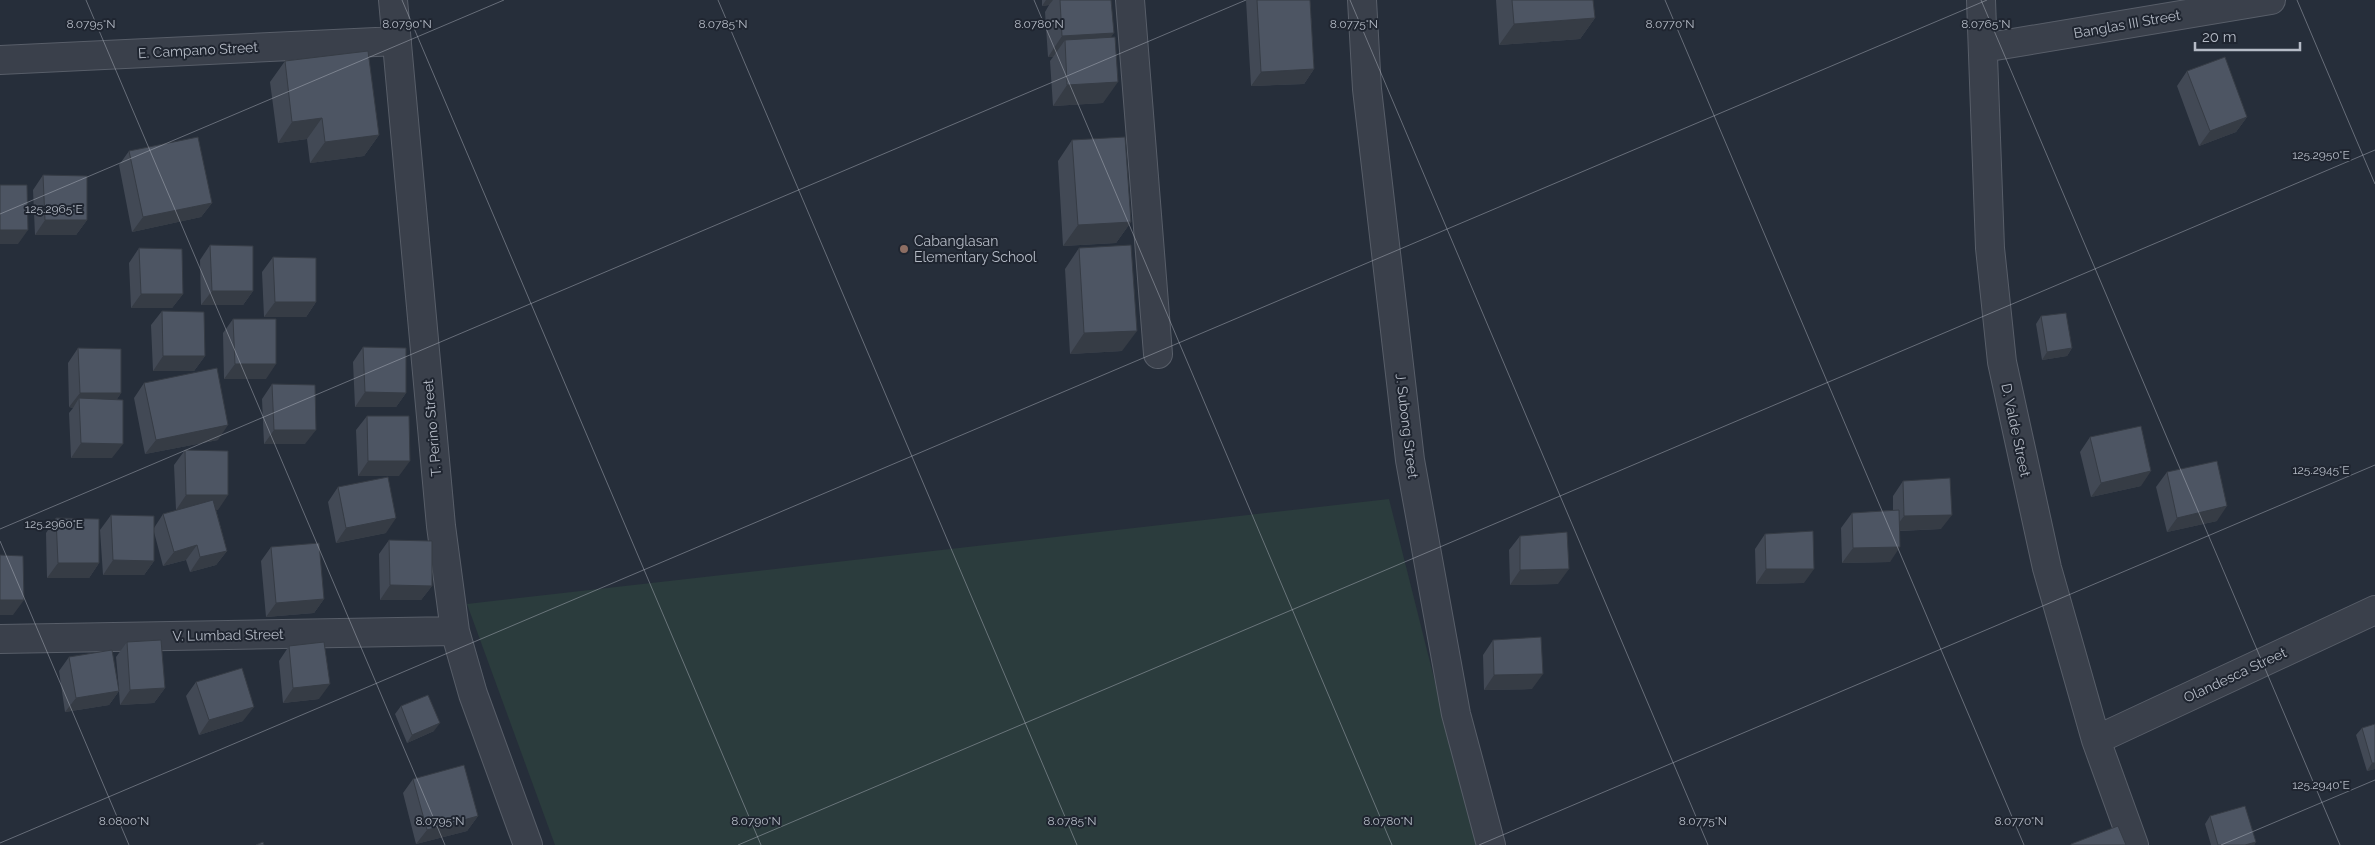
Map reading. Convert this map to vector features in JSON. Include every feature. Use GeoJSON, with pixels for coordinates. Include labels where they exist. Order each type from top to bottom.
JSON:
{"type":"FeatureCollection","features":[{"type":"Feature","properties":{"kind":"street","name":"T. Perino Street"},"geometry":{"type":"LineString","coordinates":[[393,0],[441,526],[455,631],[473,694],[528,845]]}},
{"type":"Feature","properties":{"kind":"street"},"geometry":{"type":"LineString","coordinates":[[1130,0],[1158,354]]}},
{"type":"Feature","properties":{"kind":"street","name":"J. Subong Street"},"geometry":{"type":"LineString","coordinates":[[1362,0],[1367,89],[1410,460],[1456,714],[1491,845]]}},
{"type":"Feature","properties":{"kind":"street","name":"D. Valde Street"},"geometry":{"type":"LineString","coordinates":[[1981,0],[1990,248],[2002,362],[2047,568],[2096,740],[2134,845]]}},
{"type":"Feature","properties":{"kind":"street","name":"Banglas III Street"},"geometry":{"type":"LineString","coordinates":[[1983,48],[2271,0]]}},
{"type":"Feature","properties":{"kind":"street","name":"E. Campano Street"},"geometry":{"type":"LineString","coordinates":[[0,60],[397,41]]}},
{"type":"Feature","properties":{"kind":"street","name":"Olandesca Street"},"geometry":{"type":"LineString","coordinates":[[2096,740],[2375,610]]}},
{"type":"Feature","properties":{"kind":"street","name":"V. Lumbad Street"},"geometry":{"type":"LineString","coordinates":[[0,639],[455,631]]}},
{"type":"Feature","properties":{"kind":"shaded area"},"geometry":{"type":"Polygon","coordinates":[[[1389,499],[1476,845],[555,845],[467,604],[1389,499]]]}},
{"type":"Feature","properties":{"kind":"building"},"geometry":{"type":"Polygon","coordinates":[[[1060,0],[1111,0],[1114,33],[1062,36],[1060,0]]]}},
{"type":"Feature","properties":{"kind":"building"},"geometry":{"type":"Polygon","coordinates":[[[1257,0],[1310,0],[1314,69],[1261,72],[1257,0]]]}},
{"type":"Feature","properties":{"kind":"building"},"geometry":{"type":"Polygon","coordinates":[[[1512,0],[1593,0],[1595,18],[1514,24],[1512,0]]]}},
{"type":"Feature","properties":{"kind":"building"},"geometry":{"type":"Polygon","coordinates":[[[1115,37],[1118,82],[1067,85],[1065,40],[1115,37]]]}},
{"type":"Feature","properties":{"kind":"building"},"geometry":{"type":"Polygon","coordinates":[[[368,51],[379,135],[325,142],[322,118],[292,122],[285,61],[368,51]]]}},
{"type":"Feature","properties":{"kind":"building"},"geometry":{"type":"Polygon","coordinates":[[[2225,57],[2247,117],[2210,131],[2187,71],[2225,57]]]}},
{"type":"Feature","properties":{"kind":"building"},"geometry":{"type":"Polygon","coordinates":[[[198,137],[212,203],[143,217],[129,151],[198,137]]]}},
{"type":"Feature","properties":{"kind":"building"},"geometry":{"type":"Polygon","coordinates":[[[1125,137],[1131,222],[1078,225],[1072,140],[1125,137]]]}},
{"type":"Feature","properties":{"kind":"building"},"geometry":{"type":"Polygon","coordinates":[[[43,175],[87,176],[87,220],[45,220],[43,175]]]}},
{"type":"Feature","properties":{"kind":"building"},"geometry":{"type":"Polygon","coordinates":[[[0,185],[27,185],[28,230],[0,230],[0,185]]]}},
{"type":"Feature","properties":{"kind":"building"},"geometry":{"type":"Polygon","coordinates":[[[210,245],[253,246],[253,291],[212,291],[210,245]]]}},
{"type":"Feature","properties":{"kind":"building"},"geometry":{"type":"Polygon","coordinates":[[[1131,245],[1137,331],[1084,333],[1079,248],[1131,245]]]}},
{"type":"Feature","properties":{"kind":"building"},"geometry":{"type":"Polygon","coordinates":[[[139,248],[182,249],[183,294],[141,294],[139,248]]]}},
{"type":"Feature","properties":{"kind":"building"},"geometry":{"type":"Polygon","coordinates":[[[273,257],[316,258],[316,302],[275,302],[273,257]]]}},
{"type":"Feature","properties":{"kind":"building"},"geometry":{"type":"Polygon","coordinates":[[[162,311],[204,312],[205,356],[163,356],[162,311]]]}},
{"type":"Feature","properties":{"kind":"building"},"geometry":{"type":"Polygon","coordinates":[[[2066,313],[2072,348],[2047,352],[2041,316],[2066,313]]]}},
{"type":"Feature","properties":{"kind":"building"},"geometry":{"type":"Polygon","coordinates":[[[233,319],[276,319],[276,364],[235,364],[233,319]]]}},
{"type":"Feature","properties":{"kind":"building"},"geometry":{"type":"Polygon","coordinates":[[[363,347],[406,348],[406,393],[365,392],[363,347]]]}},
{"type":"Feature","properties":{"kind":"building"},"geometry":{"type":"Polygon","coordinates":[[[78,348],[121,349],[121,393],[80,393],[78,348]]]}},
{"type":"Feature","properties":{"kind":"building"},"geometry":{"type":"Polygon","coordinates":[[[217,368],[228,425],[156,440],[144,383],[217,368]]]}},
{"type":"Feature","properties":{"kind":"building"},"geometry":{"type":"Polygon","coordinates":[[[272,384],[315,385],[316,430],[274,430],[272,384]]]}},
{"type":"Feature","properties":{"kind":"building"},"geometry":{"type":"Polygon","coordinates":[[[79,398],[123,400],[123,444],[81,443],[79,398]]]}},
{"type":"Feature","properties":{"kind":"building"},"geometry":{"type":"Polygon","coordinates":[[[367,416],[409,416],[410,461],[368,461],[367,416]]]}},
{"type":"Feature","properties":{"kind":"building"},"geometry":{"type":"Polygon","coordinates":[[[2141,426],[2151,471],[2101,483],[2090,437],[2141,426]]]}},
{"type":"Feature","properties":{"kind":"building"},"geometry":{"type":"Polygon","coordinates":[[[185,450],[228,451],[228,495],[186,495],[185,450]]]}},
{"type":"Feature","properties":{"kind":"building"},"geometry":{"type":"Polygon","coordinates":[[[2217,461],[2227,506],[2177,518],[2167,472],[2217,461]]]}},
{"type":"Feature","properties":{"kind":"building"},"geometry":{"type":"Polygon","coordinates":[[[388,477],[396,518],[346,528],[338,487],[388,477]]]}},
{"type":"Feature","properties":{"kind":"building"},"geometry":{"type":"Polygon","coordinates":[[[1950,478],[1952,515],[1904,516],[1903,481],[1950,478]]]}},
{"type":"Feature","properties":{"kind":"building"},"geometry":{"type":"Polygon","coordinates":[[[213,500],[227,551],[200,557],[197,545],[174,552],[163,514],[213,500]]]}},
{"type":"Feature","properties":{"kind":"building"},"geometry":{"type":"Polygon","coordinates":[[[1899,510],[1900,547],[1853,548],[1852,513],[1899,510]]]}},
{"type":"Feature","properties":{"kind":"building"},"geometry":{"type":"Polygon","coordinates":[[[111,515],[154,516],[154,561],[113,560],[111,515]]]}},
{"type":"Feature","properties":{"kind":"building"},"geometry":{"type":"Polygon","coordinates":[[[56,518],[99,519],[99,563],[58,563],[56,518]]]}},
{"type":"Feature","properties":{"kind":"building"},"geometry":{"type":"Polygon","coordinates":[[[1813,531],[1814,569],[1766,569],[1765,534],[1813,531]]]}},
{"type":"Feature","properties":{"kind":"building"},"geometry":{"type":"Polygon","coordinates":[[[1567,532],[1569,569],[1520,570],[1520,536],[1567,532]]]}},
{"type":"Feature","properties":{"kind":"building"},"geometry":{"type":"Polygon","coordinates":[[[389,540],[432,541],[432,586],[390,585],[389,540]]]}},
{"type":"Feature","properties":{"kind":"building"},"geometry":{"type":"Polygon","coordinates":[[[319,543],[324,599],[276,603],[271,547],[319,543]]]}},
{"type":"Feature","properties":{"kind":"building"},"geometry":{"type":"Polygon","coordinates":[[[0,555],[23,556],[24,600],[0,600],[0,555]]]}},
{"type":"Feature","properties":{"kind":"building"},"geometry":{"type":"Polygon","coordinates":[[[1541,637],[1543,674],[1494,675],[1493,640],[1541,637]]]}},
{"type":"Feature","properties":{"kind":"building"},"geometry":{"type":"Polygon","coordinates":[[[161,640],[165,688],[130,690],[127,642],[161,640]]]}},
{"type":"Feature","properties":{"kind":"building"},"geometry":{"type":"Polygon","coordinates":[[[324,642],[330,684],[293,688],[289,646],[324,642]]]}},
{"type":"Feature","properties":{"kind":"building"},"geometry":{"type":"Polygon","coordinates":[[[112,650],[119,691],[76,698],[69,657],[112,650]]]}},
{"type":"Feature","properties":{"kind":"building"},"geometry":{"type":"Polygon","coordinates":[[[242,668],[254,707],[209,720],[196,682],[242,668]]]}},
{"type":"Feature","properties":{"kind":"building"},"geometry":{"type":"Polygon","coordinates":[[[428,695],[440,723],[412,735],[401,706],[428,695]]]}},
{"type":"Feature","properties":{"kind":"building"},"geometry":{"type":"Polygon","coordinates":[[[2375,724],[2375,763],[2372,763],[2362,728],[2375,724]]]}},
{"type":"Feature","properties":{"kind":"building"},"geometry":{"type":"Polygon","coordinates":[[[464,765],[478,816],[427,830],[413,779],[464,765]]]}},
{"type":"Feature","properties":{"kind":"building"},"geometry":{"type":"Polygon","coordinates":[[[2245,806],[2256,842],[2245,845],[2218,845],[2210,816],[2245,806]]]}},
{"type":"Feature","properties":{"kind":"building"},"geometry":{"type":"Polygon","coordinates":[[[2118,826],[2126,845],[2071,845],[2071,844],[2118,826]]]}},
{"type":"Feature","properties":{"kind":"place","name":"Cabanglasan Elementary School"},"geometry":{"type":"Point","coordinates":[904,249]}}]}
